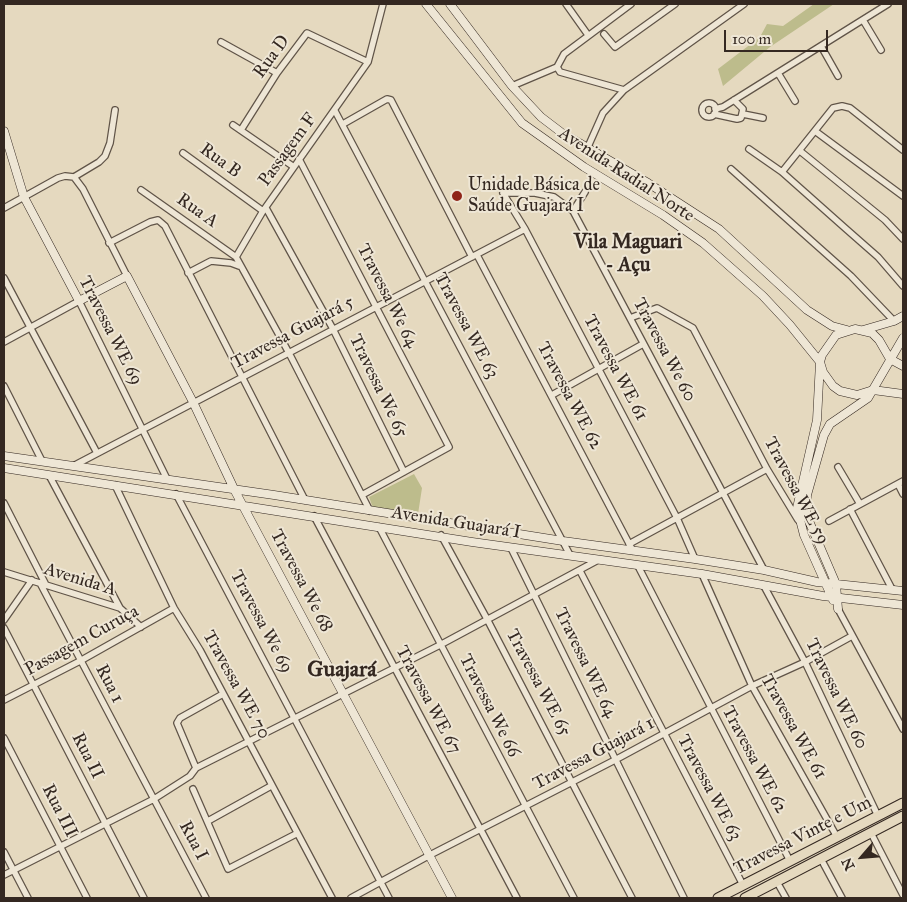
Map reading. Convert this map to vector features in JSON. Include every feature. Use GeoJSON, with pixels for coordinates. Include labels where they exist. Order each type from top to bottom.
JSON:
{"type":"FeatureCollection","features":[{"type":"Feature","properties":{"kind":"main road","name":"Avenida Radial Norte"},"geometry":{"type":"LineString","coordinates":[[426,4],[522,123],[584,167],[656,211],[703,243],[770,303],[821,359]]}},
{"type":"Feature","properties":{"kind":"main road","name":"Avenida Radial Norte"},"geometry":{"type":"LineString","coordinates":[[450,4],[512,86],[541,117],[587,149],[648,183],[719,229],[807,310],[832,326],[847,330]]}},
{"type":"Feature","properties":{"kind":"main road","name":"Travessa WE 69"},"geometry":{"type":"LineString","coordinates":[[4,131],[24,197],[79,301]]}},
{"type":"Feature","properties":{"kind":"main road"},"geometry":{"type":"LineString","coordinates":[[79,301],[127,276]]}},
{"type":"Feature","properties":{"kind":"main road","name":"Travessa We 68"},"geometry":{"type":"LineString","coordinates":[[127,276],[193,402],[235,491],[345,692],[452,898]]}},
{"type":"Feature","properties":{"kind":"main road"},"geometry":{"type":"LineString","coordinates":[[798,520],[798,495],[817,420],[821,359],[836,335],[847,330],[863,330],[894,321],[903,316]]}},
{"type":"Feature","properties":{"kind":"main road"},"geometry":{"type":"LineString","coordinates":[[863,330],[879,340],[889,361],[903,366]]}},
{"type":"Feature","properties":{"kind":"main road"},"geometry":{"type":"LineString","coordinates":[[838,609],[835,597],[836,584],[806,514],[807,495],[824,435],[830,424],[868,398],[903,338]]}},
{"type":"Feature","properties":{"kind":"main road"},"geometry":{"type":"LineString","coordinates":[[821,359],[827,379],[840,391],[857,395],[875,387],[903,394]]}},
{"type":"Feature","properties":{"kind":"main road","name":"Avenida Guajará I"},"geometry":{"type":"LineString","coordinates":[[4,456],[76,465],[562,541],[631,548],[764,570],[826,583],[903,591]]}},
{"type":"Feature","properties":{"kind":"main road","name":"Avenida Guajará I"},"geometry":{"type":"LineString","coordinates":[[4,468],[243,506],[314,515],[512,548],[702,574],[835,597],[901,604]]}},
{"type":"Feature","properties":{"kind":"main road","name":"Travessa WE 59"},"geometry":{"type":"LineString","coordinates":[[798,520],[826,583],[835,597]]}},
{"type":"Feature","properties":{"kind":"main road","name":"Travessa Vinte e Um"},"geometry":{"type":"LineString","coordinates":[[718,898],[903,803]]}},
{"type":"Feature","properties":{"kind":"main road","name":"Travessa Vinte e Um"},"geometry":{"type":"LineString","coordinates":[[745,898],[903,816]]}},
{"type":"Feature","properties":{"kind":"street","name":"Passagem F"},"geometry":{"type":"LineString","coordinates":[[236,257],[264,209],[368,62],[383,4]]}},
{"type":"Feature","properties":{"kind":"street"},"geometry":{"type":"LineString","coordinates":[[566,4],[588,35]]}},
{"type":"Feature","properties":{"kind":"street"},"geometry":{"type":"LineString","coordinates":[[512,86],[557,68],[564,54],[632,4]]}},
{"type":"Feature","properties":{"kind":"street"},"geometry":{"type":"LineString","coordinates":[[604,34],[615,47],[675,4]]}},
{"type":"Feature","properties":{"kind":"street"},"geometry":{"type":"LineString","coordinates":[[587,149],[603,113],[624,90],[744,4]]}},
{"type":"Feature","properties":{"kind":"street"},"geometry":{"type":"LineString","coordinates":[[743,114],[737,119],[715,111],[888,4]]}},
{"type":"Feature","properties":{"kind":"street"},"geometry":{"type":"LineString","coordinates":[[863,20],[881,50]]}},
{"type":"Feature","properties":{"kind":"street","name":"Rua D"},"geometry":{"type":"LineString","coordinates":[[241,130],[277,73],[307,33],[368,62]]}},
{"type":"Feature","properties":{"kind":"street"},"geometry":{"type":"LineString","coordinates":[[221,42],[277,73]]}},
{"type":"Feature","properties":{"kind":"street"},"geometry":{"type":"LineString","coordinates":[[821,46],[838,76]]}},
{"type":"Feature","properties":{"kind":"street"},"geometry":{"type":"LineString","coordinates":[[557,68],[562,73],[624,90]]}},
{"type":"Feature","properties":{"kind":"street"},"geometry":{"type":"LineString","coordinates":[[778,73],[795,101]]}},
{"type":"Feature","properties":{"kind":"street","name":"Travessa WE 62"},"geometry":{"type":"LineString","coordinates":[[343,124],[387,99],[390,100],[552,395],[631,548]]}},
{"type":"Feature","properties":{"kind":"street"},"geometry":{"type":"LineString","coordinates":[[734,100],[743,109],[743,114]]}},
{"type":"Feature","properties":{"kind":"street"},"geometry":{"type":"LineString","coordinates":[[782,172],[833,108],[850,108],[903,150]]}},
{"type":"Feature","properties":{"kind":"street"},"geometry":{"type":"LineString","coordinates":[[4,208],[58,178],[65,176],[74,177],[100,162],[105,156],[110,142],[115,110]]}},
{"type":"Feature","properties":{"kind":"street","name":"Travessa WE 63"},"geometry":{"type":"LineString","coordinates":[[335,111],[570,555]]}},
{"type":"Feature","properties":{"kind":"street"},"geometry":{"type":"LineString","coordinates":[[743,114],[763,118]]}},
{"type":"Feature","properties":{"kind":"street"},"geometry":{"type":"LineString","coordinates":[[233,125],[294,167]]}},
{"type":"Feature","properties":{"kind":"street"},"geometry":{"type":"LineString","coordinates":[[815,131],[903,196]]}},
{"type":"Feature","properties":{"kind":"street"},"geometry":{"type":"LineString","coordinates":[[749,149],[782,172],[878,257],[903,286]]}},
{"type":"Feature","properties":{"kind":"street"},"geometry":{"type":"LineString","coordinates":[[800,151],[885,220],[903,239]]}},
{"type":"Feature","properties":{"kind":"street","name":"Rua B"},"geometry":{"type":"LineString","coordinates":[[183,153],[264,209]]}},
{"type":"Feature","properties":{"kind":"street","name":"Travessa We 64"},"geometry":{"type":"LineString","coordinates":[[300,159],[449,448],[404,472]]}},
{"type":"Feature","properties":{"kind":"street"},"geometry":{"type":"LineString","coordinates":[[731,168],[851,276],[894,321]]}},
{"type":"Feature","properties":{"kind":"street"},"geometry":{"type":"LineString","coordinates":[[74,177],[83,189],[108,243],[127,276]]}},
{"type":"Feature","properties":{"kind":"street","name":"Rua A"},"geometry":{"type":"LineString","coordinates":[[141,190],[236,257]]}},
{"type":"Feature","properties":{"kind":"street"},"geometry":{"type":"LineString","coordinates":[[573,211],[585,192]]}},
{"type":"Feature","properties":{"kind":"street","name":"Travessa We 60"},"geometry":{"type":"LineString","coordinates":[[503,193],[535,194],[554,197],[573,211],[764,570]]}},
{"type":"Feature","properties":{"kind":"street","name":"Travessa WE 61"},"geometry":{"type":"LineString","coordinates":[[503,193],[525,229],[677,518],[695,559]]}},
{"type":"Feature","properties":{"kind":"street","name":"Travessa We 65"},"geometry":{"type":"LineString","coordinates":[[264,209],[333,329],[404,472]]}},
{"type":"Feature","properties":{"kind":"street"},"geometry":{"type":"LineString","coordinates":[[108,243],[150,222],[158,220],[165,226],[305,500]]}},
{"type":"Feature","properties":{"kind":"street","name":"Travessa Guajará 5"},"geometry":{"type":"LineString","coordinates":[[76,465],[375,306],[426,282],[525,229]]}},
{"type":"Feature","properties":{"kind":"street"},"geometry":{"type":"LineString","coordinates":[[236,257],[289,353],[370,511]]}},
{"type":"Feature","properties":{"kind":"street"},"geometry":{"type":"LineString","coordinates":[[188,273],[211,261],[237,264],[241,267]]}},
{"type":"Feature","properties":{"kind":"street"},"geometry":{"type":"LineString","coordinates":[[4,278],[29,328],[98,453]]}},
{"type":"Feature","properties":{"kind":"street"},"geometry":{"type":"LineString","coordinates":[[4,342],[79,301]]}},
{"type":"Feature","properties":{"kind":"street","name":"Travessa WE 69"},"geometry":{"type":"LineString","coordinates":[[79,301],[167,479]]}},
{"type":"Feature","properties":{"kind":"street","name":"Travessa WE 59"},"geometry":{"type":"LineString","coordinates":[[630,318],[657,308],[692,328],[767,469],[798,520]]}},
{"type":"Feature","properties":{"kind":"street"},"geometry":{"type":"LineString","coordinates":[[552,395],[643,344]]}},
{"type":"Feature","properties":{"kind":"street"},"geometry":{"type":"LineString","coordinates":[[4,386],[42,461]]}},
{"type":"Feature","properties":{"kind":"street"},"geometry":{"type":"LineString","coordinates":[[838,467],[860,504]]}},
{"type":"Feature","properties":{"kind":"street"},"geometry":{"type":"LineString","coordinates":[[631,548],[677,518],[767,469]]}},
{"type":"Feature","properties":{"kind":"street"},"geometry":{"type":"LineString","coordinates":[[362,495],[404,472]]}},
{"type":"Feature","properties":{"kind":"street"},"geometry":{"type":"LineString","coordinates":[[50,476],[120,608]]}},
{"type":"Feature","properties":{"kind":"street"},"geometry":{"type":"LineString","coordinates":[[829,520],[901,482],[903,494]]}},
{"type":"Feature","properties":{"kind":"street","name":"Travessa WE 70"},"geometry":{"type":"LineString","coordinates":[[115,486],[174,608],[200,650],[250,740],[271,786],[332,898]]}},
{"type":"Feature","properties":{"kind":"street","name":"Travessa We 69"},"geometry":{"type":"LineString","coordinates":[[176,494],[178,502],[295,717],[389,898]]}},
{"type":"Feature","properties":{"kind":"street","name":"Rua 1"},"geometry":{"type":"LineString","coordinates":[[4,503],[80,661],[154,799]]}},
{"type":"Feature","properties":{"kind":"street"},"geometry":{"type":"LineString","coordinates":[[850,509],[892,589]]}},
{"type":"Feature","properties":{"kind":"street","name":"Travessa WE 67"},"geometry":{"type":"LineString","coordinates":[[314,515],[517,898]]}},
{"type":"Feature","properties":{"kind":"street","name":"Travessa We 66"},"geometry":{"type":"LineString","coordinates":[[379,527],[525,808],[574,898]]}},
{"type":"Feature","properties":{"kind":"street","name":"Travessa WE 65"},"geometry":{"type":"LineString","coordinates":[[441,536],[487,619],[632,898]]}},
{"type":"Feature","properties":{"kind":"street","name":"Travessa WE 64"},"geometry":{"type":"LineString","coordinates":[[512,548],[684,898]]}},
{"type":"Feature","properties":{"kind":"street"},"geometry":{"type":"LineString","coordinates":[[4,875],[154,799],[190,776],[196,768],[440,645],[598,560]]}},
{"type":"Feature","properties":{"kind":"street","name":"Travessa WE 62"},"geometry":{"type":"LineString","coordinates":[[638,566],[790,861]]}},
{"type":"Feature","properties":{"kind":"street","name":"Travessa WE 63"},"geometry":{"type":"LineString","coordinates":[[580,571],[743,885]]}},
{"type":"Feature","properties":{"kind":"street","name":"Avenida A"},"geometry":{"type":"LineString","coordinates":[[4,572],[120,608],[141,627]]}},
{"type":"Feature","properties":{"kind":"street","name":"Travessa WE 61"},"geometry":{"type":"LineString","coordinates":[[702,574],[752,686],[836,837]]}},
{"type":"Feature","properties":{"kind":"street"},"geometry":{"type":"LineString","coordinates":[[4,620],[32,580]]}},
{"type":"Feature","properties":{"kind":"street","name":"Travessa WE 60"},"geometry":{"type":"LineString","coordinates":[[764,586],[805,662],[878,816]]}},
{"type":"Feature","properties":{"kind":"street"},"geometry":{"type":"LineString","coordinates":[[901,604],[903,612]]}},
{"type":"Feature","properties":{"kind":"street","name":"Passagem Curuça"},"geometry":{"type":"LineString","coordinates":[[4,700],[80,661],[174,608]]}},
{"type":"Feature","properties":{"kind":"street"},"geometry":{"type":"LineString","coordinates":[[838,609],[903,729]]}},
{"type":"Feature","properties":{"kind":"street","name":"Rua II"},"geometry":{"type":"LineString","coordinates":[[4,628],[144,898]]}},
{"type":"Feature","properties":{"kind":"street","name":"Travessa Guajará 1"},"geometry":{"type":"LineString","coordinates":[[351,898],[430,855],[525,808],[752,686],[805,662],[852,636]]}},
{"type":"Feature","properties":{"kind":"street"},"geometry":{"type":"LineString","coordinates":[[196,768],[177,727],[180,718],[223,694]]}},
{"type":"Feature","properties":{"kind":"street","name":"Rua III"},"geometry":{"type":"LineString","coordinates":[[4,738],[87,898]]}},
{"type":"Feature","properties":{"kind":"street"},"geometry":{"type":"LineString","coordinates":[[208,821],[271,786]]}},
{"type":"Feature","properties":{"kind":"street"},"geometry":{"type":"LineString","coordinates":[[194,789],[228,869],[296,834]]}},
{"type":"Feature","properties":{"kind":"street","name":"Rua I"},"geometry":{"type":"LineString","coordinates":[[154,799],[206,898]]}},
{"type":"Feature","properties":{"kind":"street"},"geometry":{"type":"LineString","coordinates":[[871,833],[903,895]]}},
{"type":"Feature","properties":{"kind":"street"},"geometry":{"type":"LineString","coordinates":[[4,852],[28,898]]}},
{"type":"Feature","properties":{"kind":"street"},"geometry":{"type":"LineString","coordinates":[[821,858],[842,898]]}},
{"type":"Feature","properties":{"kind":"street"},"geometry":{"type":"LineString","coordinates":[[777,882],[786,898]]}},
{"type":"Feature","properties":{"kind":"shaded area"},"geometry":{"type":"Polygon","coordinates":[[[814,4],[834,4],[770,47],[723,86],[718,69],[760,37],[767,24],[783,26],[814,4]]]}},
{"type":"Feature","properties":{"kind":"shaded area"},"geometry":{"type":"Polygon","coordinates":[[[414,474],[422,488],[418,514],[373,508],[369,497],[414,474]]]}},
{"type":"Feature","properties":{"kind":"place","name":"Unidade Básica de Saúde Guajará I"},"geometry":{"type":"Point","coordinates":[457,196]}},
{"type":"Feature","properties":{"kind":"district","name":"Vila Maguari - Açu"},"geometry":{"type":"Point","coordinates":[628,254]}},
{"type":"Feature","properties":{"kind":"district","name":"Guajará"},"geometry":{"type":"Point","coordinates":[342,671]}}]}
